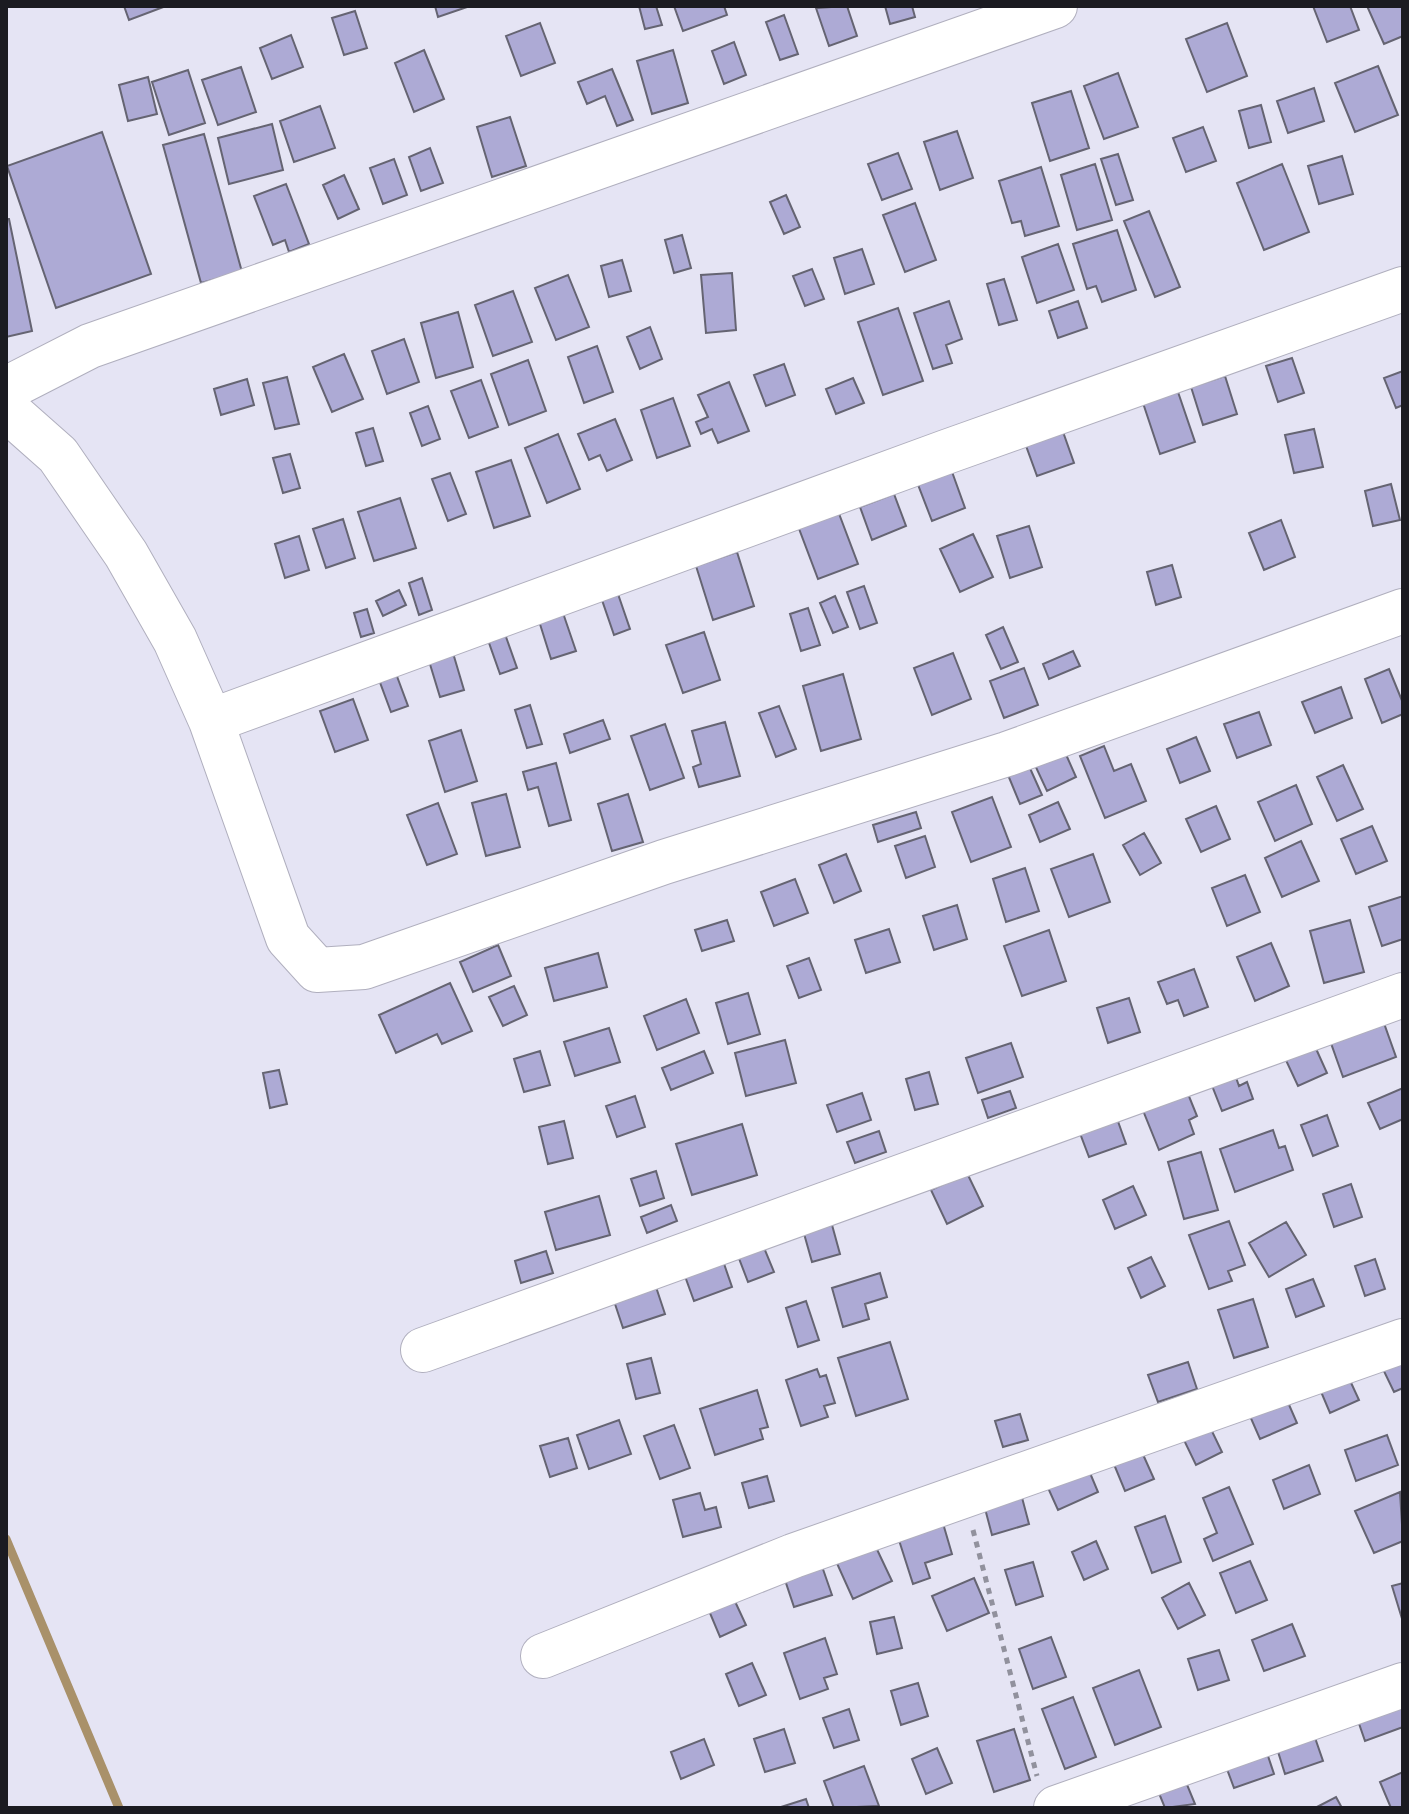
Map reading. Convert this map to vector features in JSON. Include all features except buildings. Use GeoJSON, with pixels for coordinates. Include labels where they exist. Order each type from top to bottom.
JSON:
{"type":"FeatureCollection","features":[{"type":"Feature","properties":{"kind":"street"},"geometry":{"type":"LineString","coordinates":[[6,389],[90,346],[1055,6]]}},
{"type":"Feature","properties":{"kind":"street"},"geometry":{"type":"LineString","coordinates":[[211,721],[1403,289]]}},
{"type":"Feature","properties":{"kind":"street"},"geometry":{"type":"LineString","coordinates":[[6,409],[58,455],[126,554],[175,640],[211,721],[288,938],[317,970],[364,967],[664,862],[1007,754],[1403,611]]}},
{"type":"Feature","properties":{"kind":"street"},"geometry":{"type":"LineString","coordinates":[[423,1350],[1403,995]]}},
{"type":"Feature","properties":{"kind":"street"},"geometry":{"type":"LineString","coordinates":[[543,1656],[738,1576],[1403,1341]]}},
{"type":"Feature","properties":{"kind":"street"},"geometry":{"type":"LineString","coordinates":[[1047,1793],[1403,1685]]}},
{"type":"Feature","properties":{"kind":"path"},"geometry":{"type":"LineString","coordinates":[[965,1497],[1047,1793]]}},
{"type":"Feature","properties":{"kind":"waterway"},"geometry":{"type":"LineString","coordinates":[[6,1539],[119,1808]]}}]}
